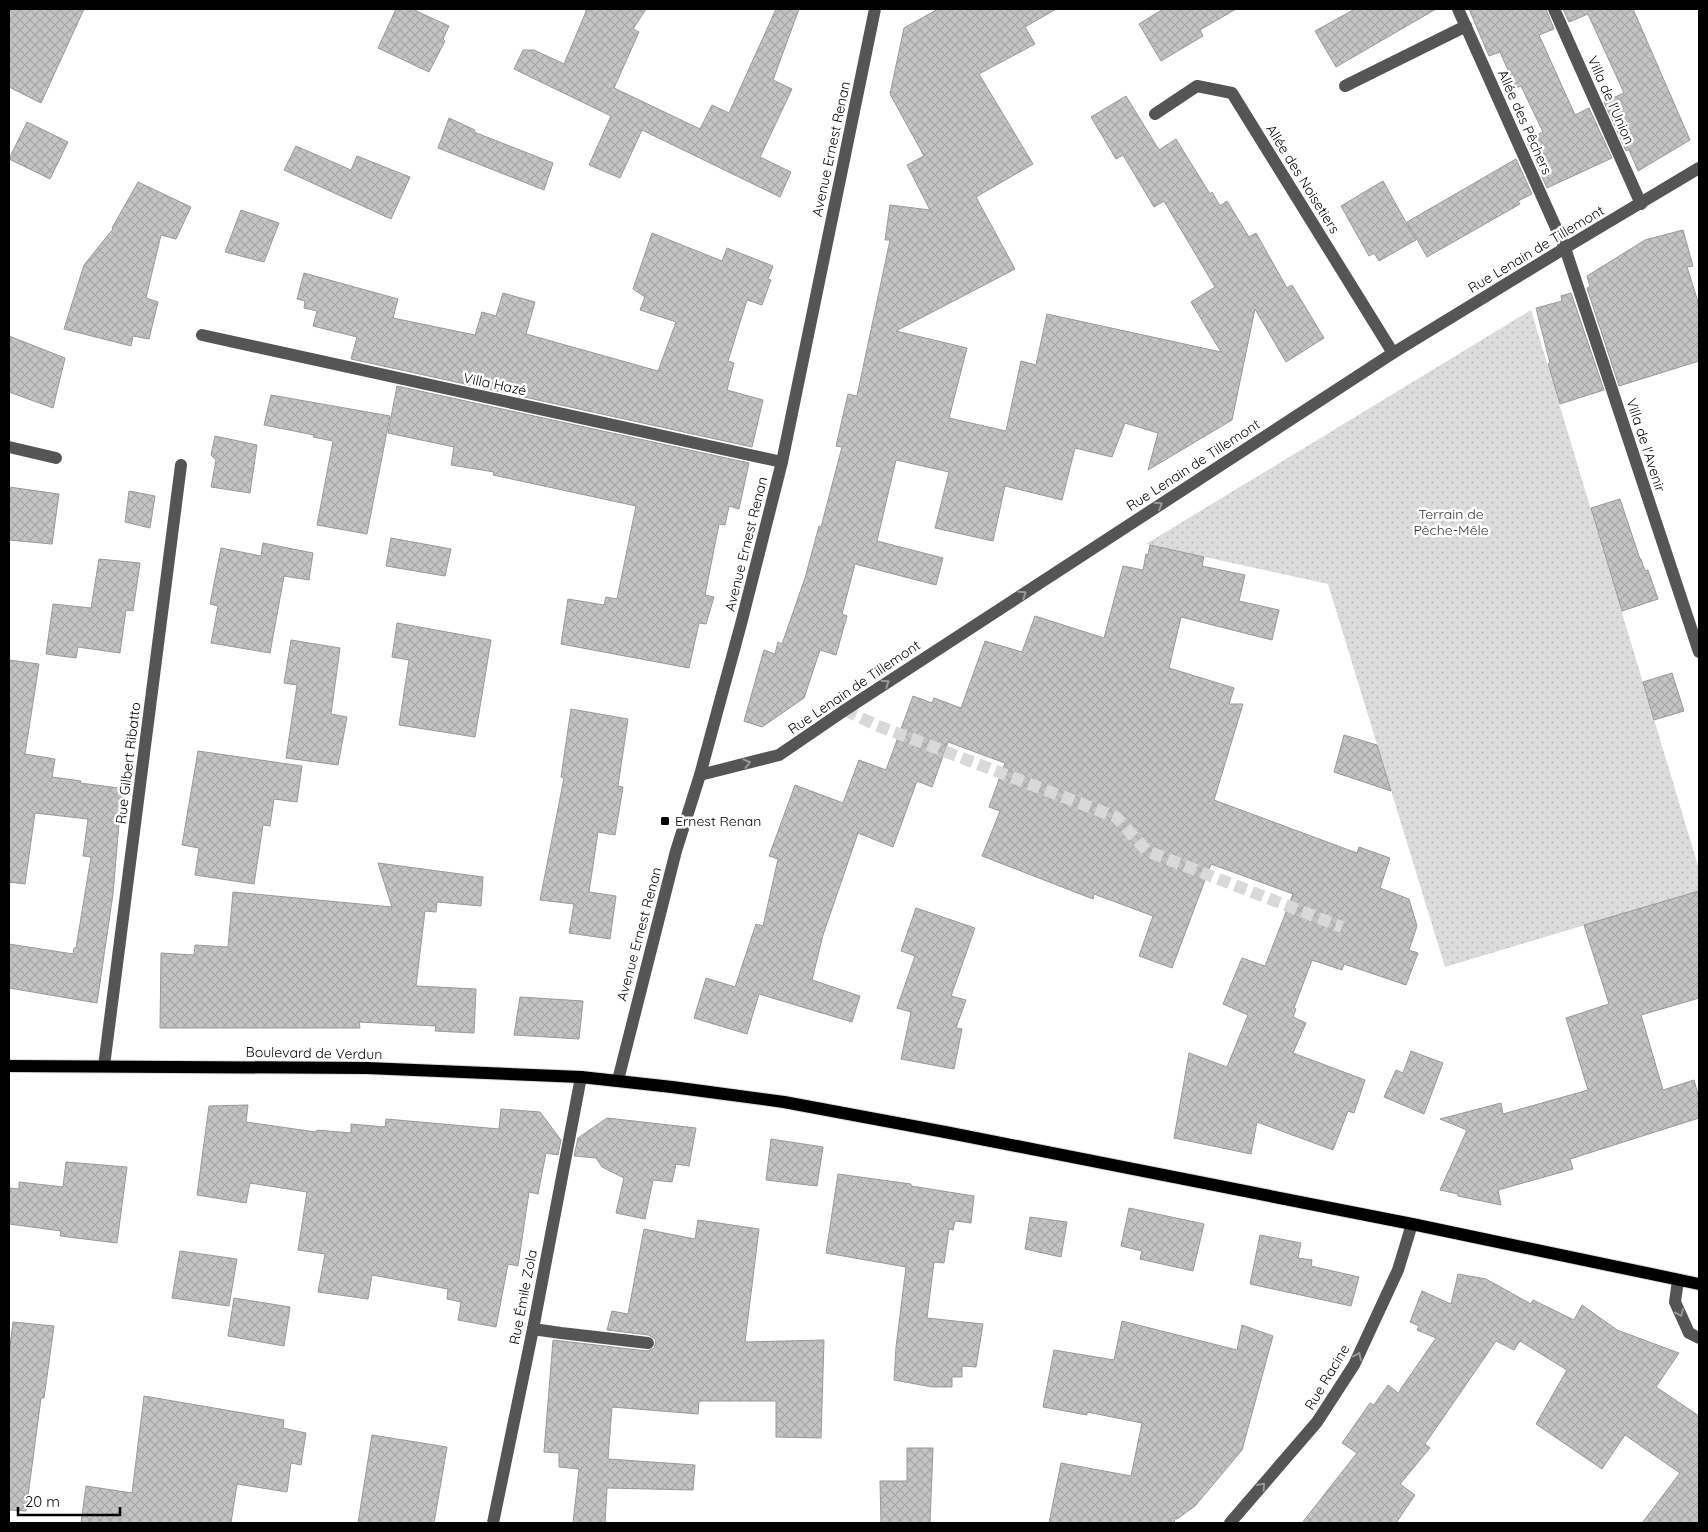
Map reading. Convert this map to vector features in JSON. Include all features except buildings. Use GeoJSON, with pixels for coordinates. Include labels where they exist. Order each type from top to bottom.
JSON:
{"type":"FeatureCollection","features":[{"type":"Feature","properties":{"kind":"main road","name":"Boulevard de Verdun"},"geometry":{"type":"LineString","coordinates":[[9,1066],[367,1068],[581,1076],[618,1080],[784,1102],[945,1132],[1412,1224],[1699,1284]]}},
{"type":"Feature","properties":{"kind":"street","name":"Avenue Ernest Renan"},"geometry":{"type":"LineString","coordinates":[[618,1080],[676,851],[700,775],[782,462],[875,9]]}},
{"type":"Feature","properties":{"kind":"street","name":"Allée des Pêchers"},"geometry":{"type":"LineString","coordinates":[[1458,9],[1565,248]]}},
{"type":"Feature","properties":{"kind":"street","name":"Villa de l'Union"},"geometry":{"type":"LineString","coordinates":[[1554,9],[1641,204]]}},
{"type":"Feature","properties":{"kind":"street"},"geometry":{"type":"LineString","coordinates":[[1345,86],[1466,26]]}},
{"type":"Feature","properties":{"kind":"street","name":"Allée des Noisetiers"},"geometry":{"type":"LineString","coordinates":[[1155,114],[1197,86],[1232,93],[1393,353]]}},
{"type":"Feature","properties":{"kind":"street","name":"Rue Lenain de Tillemont"},"geometry":{"type":"LineString","coordinates":[[700,775],[779,755],[844,710],[1393,353],[1699,168]]}},
{"type":"Feature","properties":{"kind":"street","name":"Villa de l'Avenir"},"geometry":{"type":"LineString","coordinates":[[1565,248],[1699,652]]}},
{"type":"Feature","properties":{"kind":"street","name":"Villa Hazé"},"geometry":{"type":"LineString","coordinates":[[202,335],[782,462]]}},
{"type":"Feature","properties":{"kind":"street"},"geometry":{"type":"LineString","coordinates":[[9,448],[56,458]]}},
{"type":"Feature","properties":{"kind":"street","name":"Rue Gilbert Ribatto"},"geometry":{"type":"LineString","coordinates":[[104,1066],[181,465]]}},
{"type":"Feature","properties":{"kind":"street","name":"Rue Émile Zola"},"geometry":{"type":"LineString","coordinates":[[493,1523],[533,1329],[581,1076]]}},
{"type":"Feature","properties":{"kind":"street","name":"Rue Racine"},"geometry":{"type":"LineString","coordinates":[[1230,1523],[1317,1422],[1354,1365],[1398,1270],[1412,1224]]}},
{"type":"Feature","properties":{"kind":"street"},"geometry":{"type":"LineString","coordinates":[[1678,1280],[1675,1302],[1689,1333],[1699,1338]]}},
{"type":"Feature","properties":{"kind":"street"},"geometry":{"type":"LineString","coordinates":[[533,1329],[561,1334],[648,1343]]}},
{"type":"Feature","properties":{"kind":"green space","name":"Terrain de Pêche-Mêle"},"geometry":{"type":"Polygon","coordinates":[[[1531,310],[1699,869],[1699,891],[1445,967],[1328,584],[1146,544],[1531,310]]]}},
{"type":"Feature","properties":{"kind":"tunnel"},"geometry":{"type":"LineString","coordinates":[[845,710],[876,725],[1116,817],[1147,851],[1342,927]]}},
{"type":"Feature","properties":{"kind":"place","name":"Ernest Renan"},"geometry":{"type":"Point","coordinates":[665,821]}}]}
